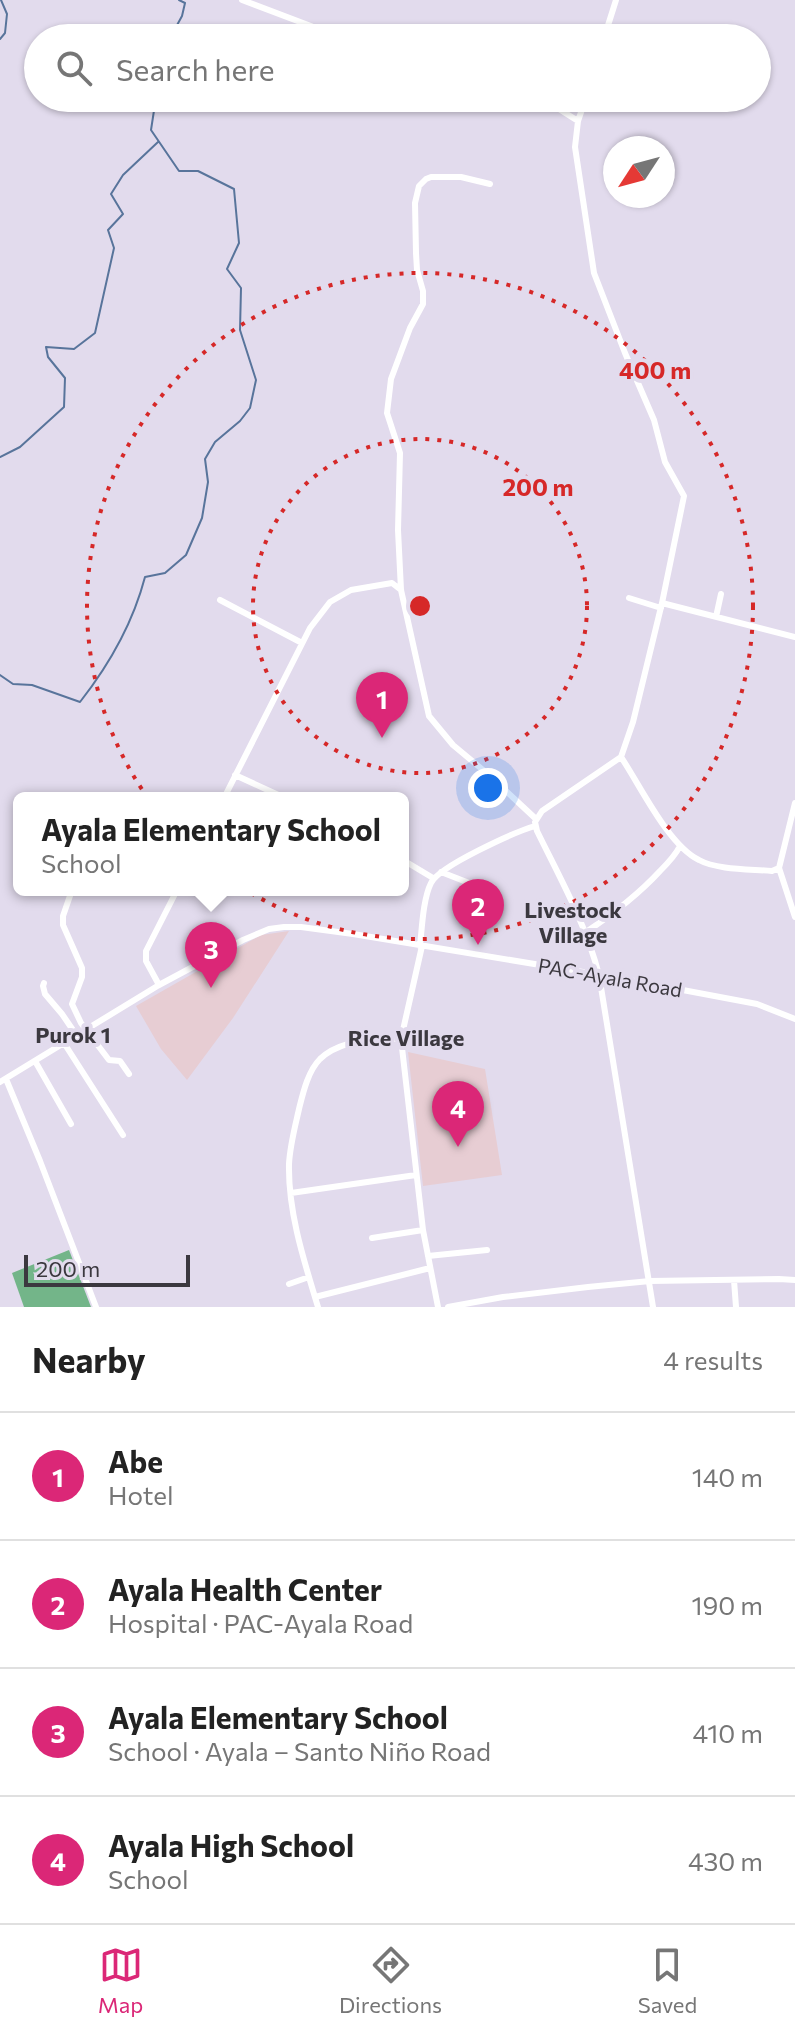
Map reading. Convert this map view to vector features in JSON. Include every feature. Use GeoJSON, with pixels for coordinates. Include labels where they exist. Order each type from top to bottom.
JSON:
{"type":"FeatureCollection","features":[{"type":"Feature","properties":{"kind":"street"},"geometry":{"type":"LineString","coordinates":[[242,0],[305,24]]}},
{"type":"Feature","properties":{"kind":"street"},"geometry":{"type":"LineString","coordinates":[[608,24],[616,0]]}},
{"type":"Feature","properties":{"kind":"street"},"geometry":{"type":"LineString","coordinates":[[564,112],[578,121]]}},
{"type":"Feature","properties":{"kind":"street"},"geometry":{"type":"LineString","coordinates":[[438,1307],[423,1230],[401,1039],[421,946],[428,893],[433,878],[441,872],[522,831],[536,822],[546,808],[621,757],[633,722],[684,496],[665,462],[654,420],[594,273],[575,147],[581,112]]}},
{"type":"Feature","properties":{"kind":"street"},"geometry":{"type":"LineString","coordinates":[[490,184],[461,177],[431,177],[422,182],[416,194],[417,270],[423,304],[398,358],[389,386],[387,406],[400,453],[398,530],[401,590],[430,719],[453,745],[489,775],[536,822],[586,932],[599,975],[653,1307]]}},
{"type":"Feature","properties":{"kind":"street"},"geometry":{"type":"LineString","coordinates":[[227,792],[310,628],[330,602],[351,590],[392,583],[401,590]]}},
{"type":"Feature","properties":{"kind":"street"},"geometry":{"type":"LineString","coordinates":[[716,617],[721,594]]}},
{"type":"Feature","properties":{"kind":"street"},"geometry":{"type":"LineString","coordinates":[[629,598],[795,637]]}},
{"type":"Feature","properties":{"kind":"street"},"geometry":{"type":"LineString","coordinates":[[220,600],[302,643]]}},
{"type":"Feature","properties":{"kind":"street"},"geometry":{"type":"LineString","coordinates":[[621,757],[663,824],[680,846],[699,860],[772,871],[779,868]]}},
{"type":"Feature","properties":{"kind":"street"},"geometry":{"type":"LineString","coordinates":[[235,775],[272,792]]}},
{"type":"Feature","properties":{"kind":"street"},"geometry":{"type":"LineString","coordinates":[[795,803],[779,868],[795,917]]}},
{"type":"Feature","properties":{"kind":"street"},"geometry":{"type":"LineString","coordinates":[[586,932],[627,904],[676,854],[680,846]]}},
{"type":"Feature","properties":{"kind":"street"},"geometry":{"type":"LineString","coordinates":[[409,864],[433,878]]}},
{"type":"Feature","properties":{"kind":"street"},"geometry":{"type":"LineString","coordinates":[[441,872],[482,888]]}},
{"type":"Feature","properties":{"kind":"street"},"geometry":{"type":"LineString","coordinates":[[70,896],[63,925],[82,968],[82,977],[72,1004],[109,1060],[120,1061],[129,1074]]}},
{"type":"Feature","properties":{"kind":"street"},"geometry":{"type":"LineString","coordinates":[[159,985],[146,961],[146,951],[174,896]]}},
{"type":"Feature","properties":{"kind":"street","name":"PAC-Ayala Road"},"geometry":{"type":"LineString","coordinates":[[3,1080],[159,985],[243,940],[269,929],[284,927],[353,934],[599,975],[757,1004],[795,1019]]}},
{"type":"Feature","properties":{"kind":"street"},"geometry":{"type":"LineString","coordinates":[[44,983],[45,994],[77,1036]]}},
{"type":"Feature","properties":{"kind":"street"},"geometry":{"type":"LineString","coordinates":[[318,1307],[291,1205],[289,1162],[303,1093],[318,1060],[332,1050],[354,1042],[401,1039]]}},
{"type":"Feature","properties":{"kind":"street"},"geometry":{"type":"LineString","coordinates":[[64,1043],[123,1135]]}},
{"type":"Feature","properties":{"kind":"street"},"geometry":{"type":"LineString","coordinates":[[35,1061],[71,1124]]}},
{"type":"Feature","properties":{"kind":"street"},"geometry":{"type":"LineString","coordinates":[[3,1080],[40,1161],[96,1307]]}},
{"type":"Feature","properties":{"kind":"street"},"geometry":{"type":"LineString","coordinates":[[291,1193],[416,1175]]}},
{"type":"Feature","properties":{"kind":"street"},"geometry":{"type":"LineString","coordinates":[[372,1238],[423,1230]]}},
{"type":"Feature","properties":{"kind":"street"},"geometry":{"type":"LineString","coordinates":[[428,1256],[487,1250]]}},
{"type":"Feature","properties":{"kind":"street"},"geometry":{"type":"LineString","coordinates":[[315,1297],[430,1268]]}},
{"type":"Feature","properties":{"kind":"street"},"geometry":{"type":"LineString","coordinates":[[289,1284],[309,1277]]}},
{"type":"Feature","properties":{"kind":"street"},"geometry":{"type":"LineString","coordinates":[[734,1280],[736,1307]]}},
{"type":"Feature","properties":{"kind":"street"},"geometry":{"type":"LineString","coordinates":[[448,1307],[503,1297],[650,1281],[795,1280]]}},
{"type":"Feature","properties":{"kind":"shaded area"},"geometry":{"type":"Polygon","coordinates":[[[289,931],[233,1018],[187,1080],[161,1049],[136,1006],[261,935],[289,931]]]}},
{"type":"Feature","properties":{"kind":"shaded area"},"geometry":{"type":"Polygon","coordinates":[[[408,1052],[485,1069],[502,1175],[423,1186],[408,1052]]]}},
{"type":"Feature","properties":{"kind":"green space"},"geometry":{"type":"Polygon","coordinates":[[[69,1250],[91,1307],[24,1307],[12,1273],[69,1250]]]}},
{"type":"Feature","properties":{"kind":"waterway"},"geometry":{"type":"LineString","coordinates":[[0,39],[5,33],[7,14],[1,0]]}},
{"type":"Feature","properties":{"kind":"waterway"},"geometry":{"type":"LineString","coordinates":[[178,24],[185,3],[179,0]]}},
{"type":"Feature","properties":{"kind":"waterway"},"geometry":{"type":"LineString","coordinates":[[0,675],[13,684],[32,685],[80,702],[119,643],[145,577],[165,573],[186,555],[202,518],[208,482],[205,459],[215,442],[250,408],[256,380],[240,330],[241,288],[227,269],[239,243],[234,189],[198,171],[179,171],[151,130],[154,112]]}},
{"type":"Feature","properties":{"kind":"waterway"},"geometry":{"type":"LineString","coordinates":[[0,457],[20,447],[64,407],[65,378],[48,357],[46,347],[74,349],[95,333],[114,248],[108,230],[123,214],[111,194],[123,175],[158,142]]}},
{"type":"Feature","properties":{"kind":"place","name":"Abe"},"geometry":{"type":"Point","coordinates":[382,738]}},
{"type":"Feature","properties":{"kind":"place","name":"Ayala Health Center"},"geometry":{"type":"Point","coordinates":[478,945]}},
{"type":"Feature","properties":{"kind":"place","name":"Ayala Elementary School"},"geometry":{"type":"Point","coordinates":[211,988]}},
{"type":"Feature","properties":{"kind":"place","name":"Ayala High School"},"geometry":{"type":"Point","coordinates":[458,1147]}},
{"type":"Feature","properties":{"kind":"district","name":"Livestock Village"},"geometry":{"type":"Point","coordinates":[573,922]}},
{"type":"Feature","properties":{"kind":"district","name":"Purok 1"},"geometry":{"type":"Point","coordinates":[73,1035]}},
{"type":"Feature","properties":{"kind":"district","name":"Rice Village"},"geometry":{"type":"Point","coordinates":[406,1038]}}]}
